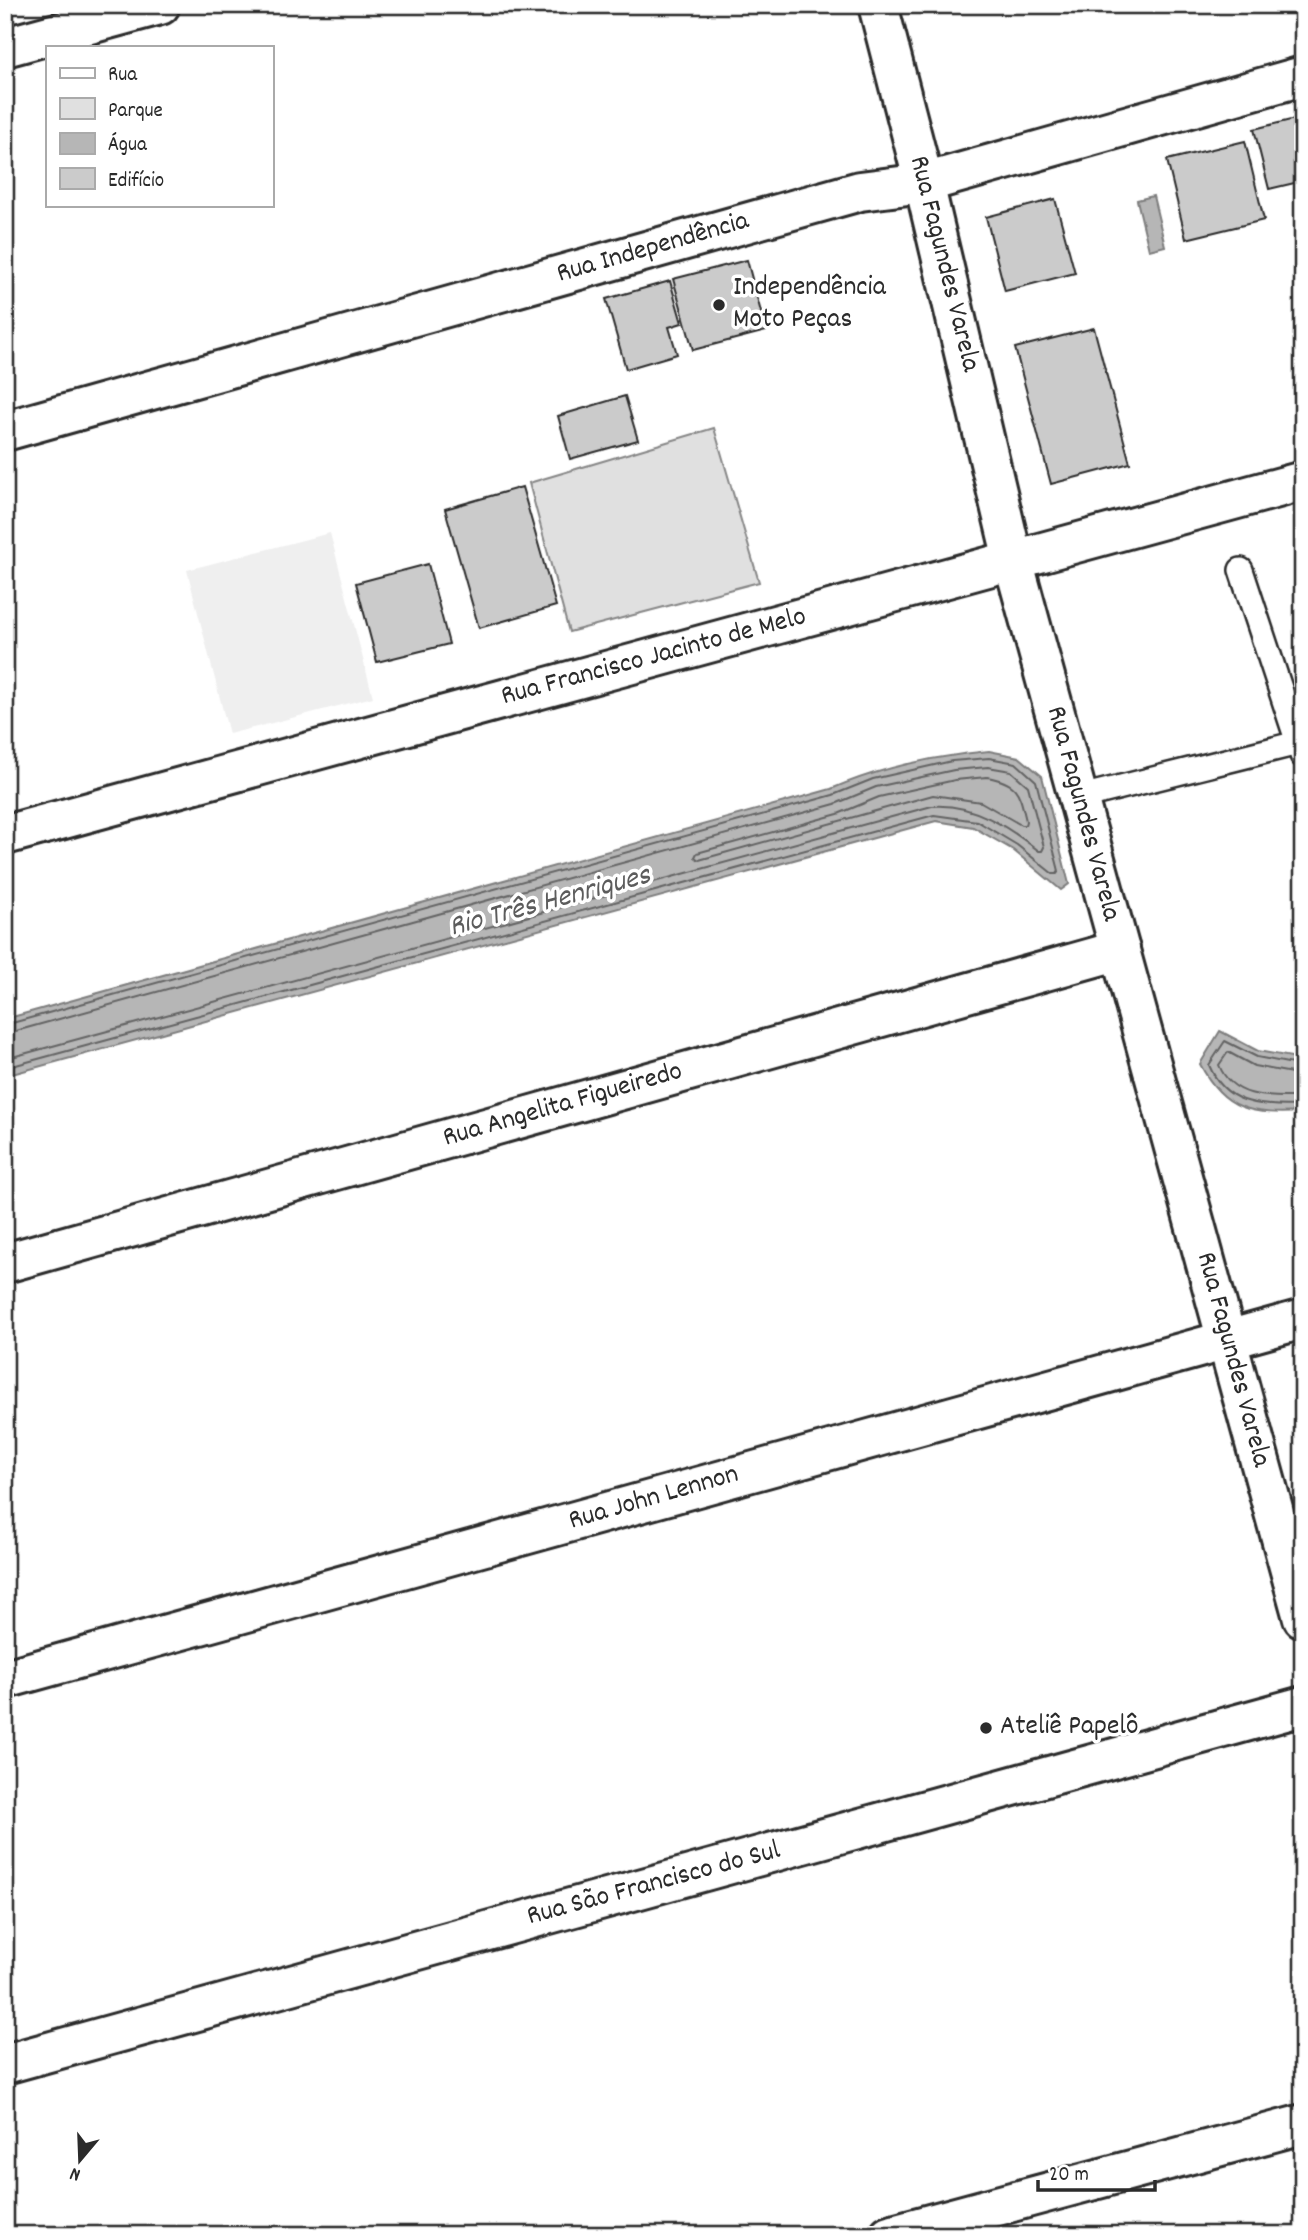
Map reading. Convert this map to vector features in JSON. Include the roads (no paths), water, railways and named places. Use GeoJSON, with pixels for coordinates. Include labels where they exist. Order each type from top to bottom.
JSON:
{"type":"FeatureCollection","features":[{"type":"Feature","properties":{"kind":"street"},"geometry":{"type":"LineString","coordinates":[[5,47],[160,5]]}},
{"type":"Feature","properties":{"kind":"street","name":"Rua Fagundes Varela"},"geometry":{"type":"LineString","coordinates":[[878,5],[924,183],[1013,560],[1303,1618]]}},
{"type":"Feature","properties":{"kind":"street","name":"Rua Independência"},"geometry":{"type":"LineString","coordinates":[[5,430],[860,191],[924,183],[1303,76]]}},
{"type":"Feature","properties":{"kind":"street","name":"Rua Francisco Jacinto de Melo"},"geometry":{"type":"LineString","coordinates":[[5,835],[1303,481]]}},
{"type":"Feature","properties":{"kind":"street","name":"Rua Angelita Figueiredo"},"geometry":{"type":"LineString","coordinates":[[5,1263],[1120,950]]}},
{"type":"Feature","properties":{"kind":"street","name":"Rua John Lennon"},"geometry":{"type":"LineString","coordinates":[[5,1679],[1303,1319]]}},
{"type":"Feature","properties":{"kind":"street","name":"Rua São Francisco do Sul"},"geometry":{"type":"LineString","coordinates":[[5,2064],[1303,1706]]}},
{"type":"Feature","properties":{"kind":"street"},"geometry":{"type":"LineString","coordinates":[[889,2235],[1303,2124]]}},
{"type":"Feature","properties":{"kind":"lane"},"geometry":{"type":"LineString","coordinates":[[1077,798],[1300,750],[1241,570]]}},
{"type":"Feature","properties":{"kind":"water"},"geometry":{"type":"Polygon","coordinates":[[[1153,196],[1165,246],[1149,250],[1137,200],[1153,196]]]}},
{"type":"Feature","properties":{"kind":"water","name":"Rio Três Henriques"},"geometry":{"type":"Polygon","coordinates":[[[989,751],[1019,757],[1042,776],[1069,884],[1061,890],[1013,850],[973,827],[936,821],[5,1076],[5,1019],[831,789],[889,769],[928,759],[989,751]]]}},
{"type":"Feature","properties":{"kind":"water"},"geometry":{"type":"Polygon","coordinates":[[[1220,1031],[1258,1051],[1303,1059],[1303,1112],[1255,1111],[1230,1101],[1219,1092],[1200,1064],[1220,1031]]]}},
{"type":"Feature","properties":{"kind":"place","name":"Independência Moto Peças"},"geometry":{"type":"Point","coordinates":[719,305]}},
{"type":"Feature","properties":{"kind":"place","name":"Ateliê Papelô"},"geometry":{"type":"Point","coordinates":[986,1728]}}]}
